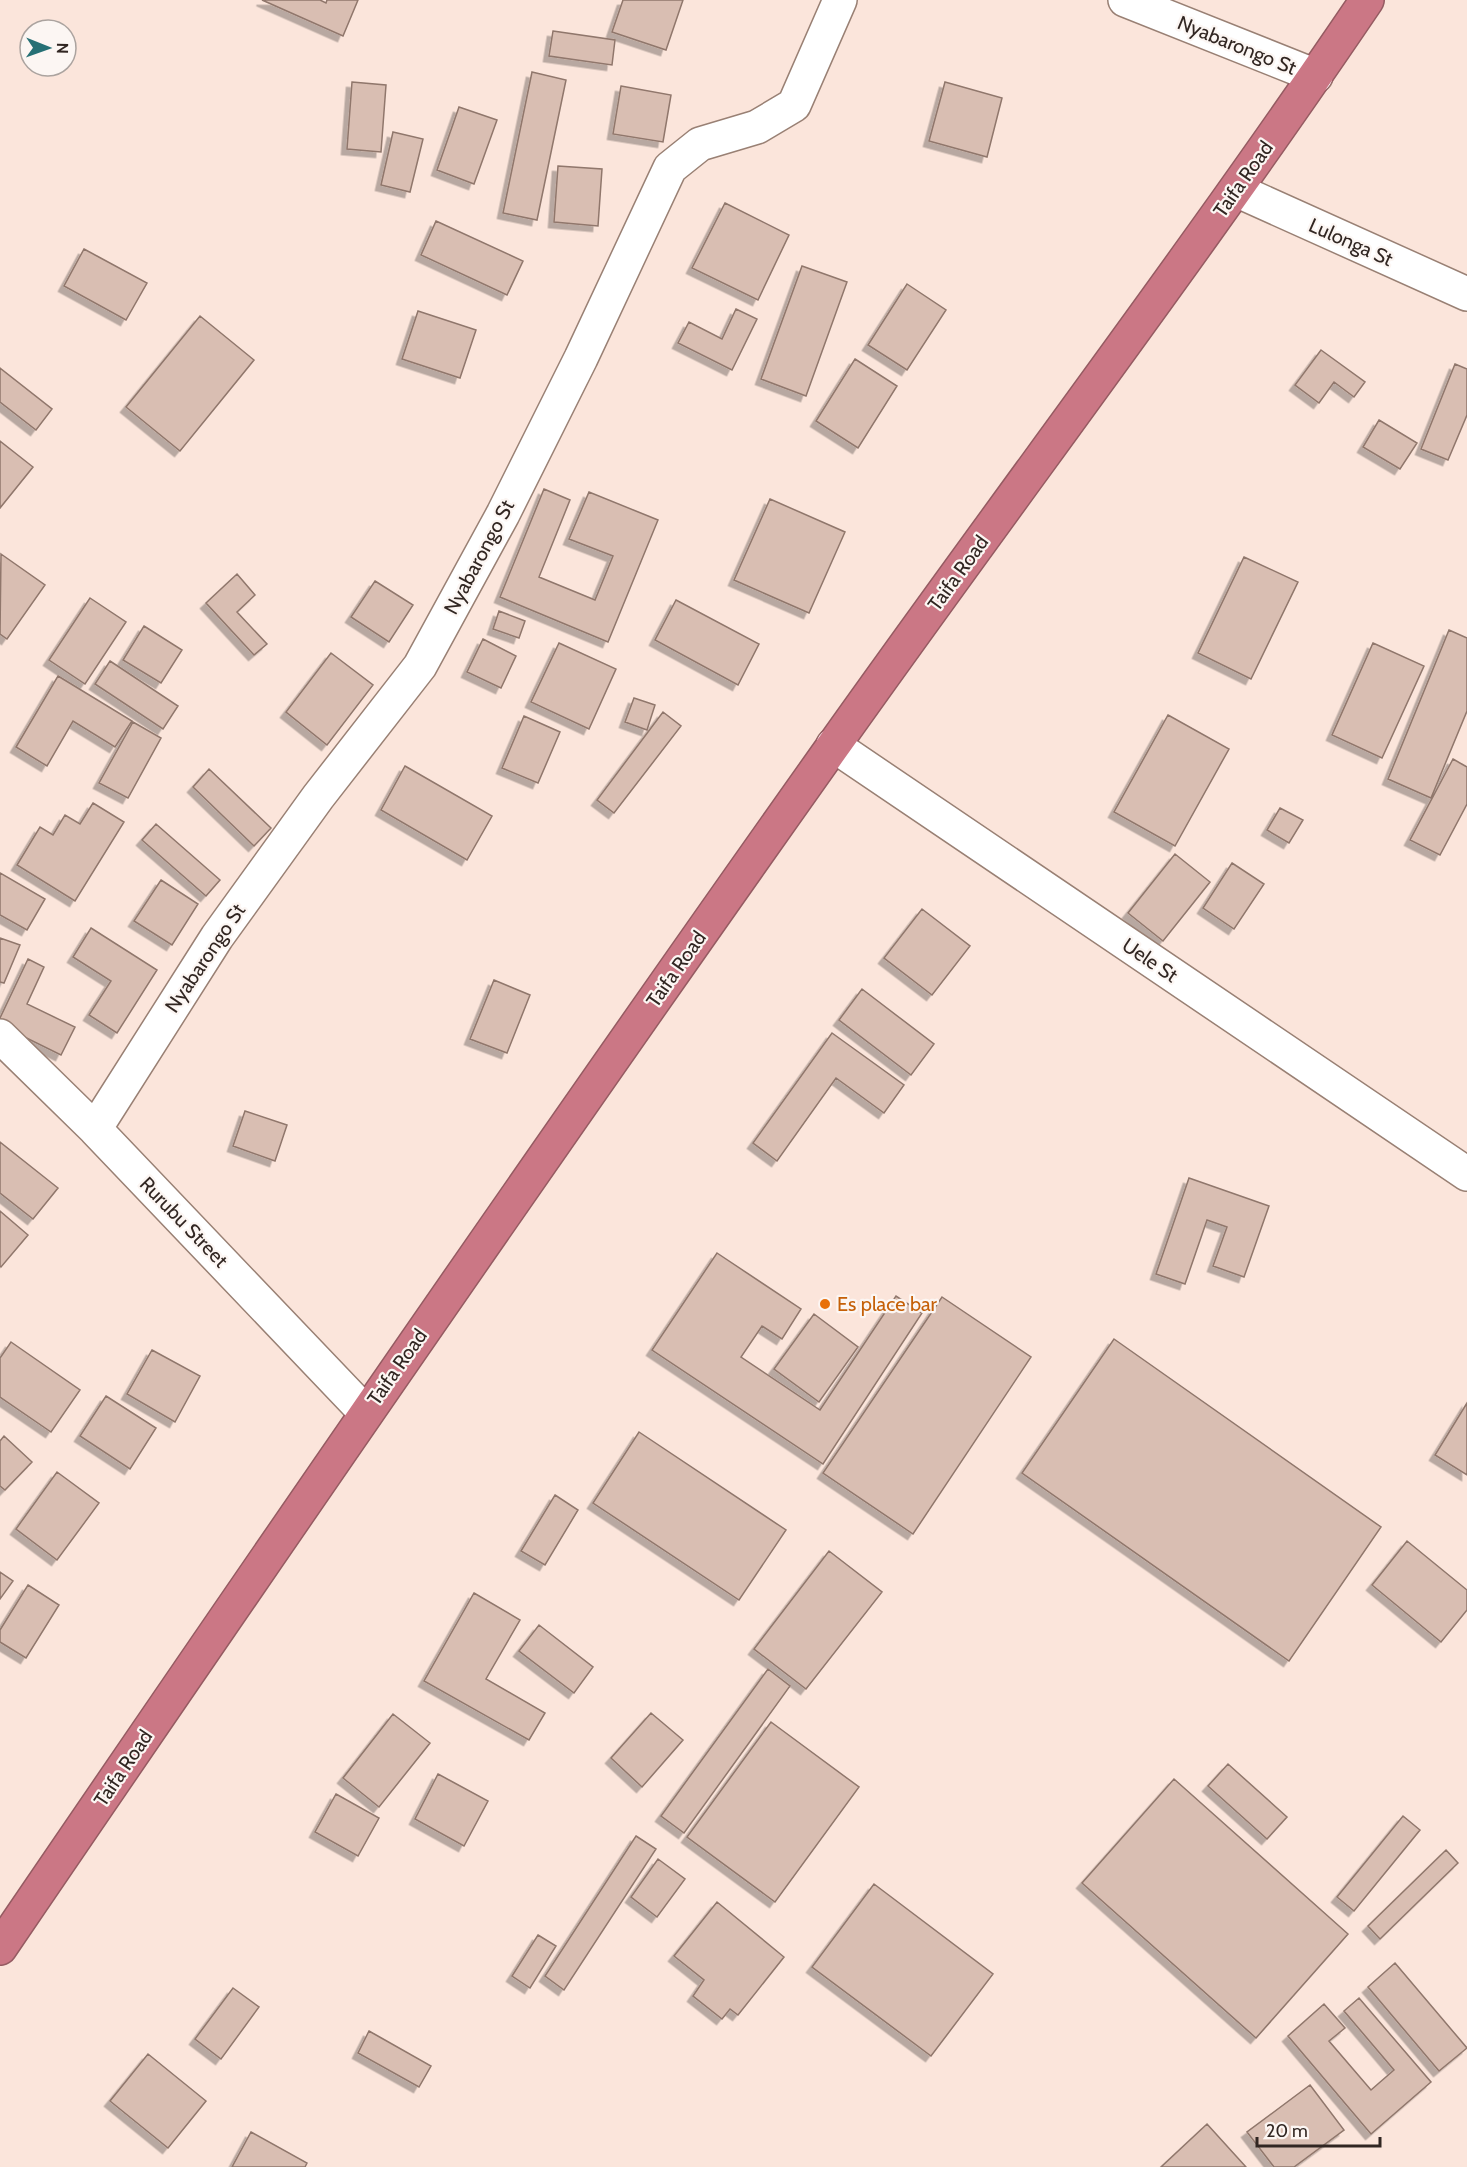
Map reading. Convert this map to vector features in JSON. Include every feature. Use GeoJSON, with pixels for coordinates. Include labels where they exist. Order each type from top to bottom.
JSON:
{"type":"FeatureCollection","features":[{"type":"Feature","properties":{"kind":"highway","name":"Taifa Road"},"geometry":{"type":"LineString","coordinates":[[0,1948],[365,1412],[833,745],[1236,190],[1367,0]]}},
{"type":"Feature","properties":{"kind":"street","name":"Nyabarongo St"},"geometry":{"type":"LineString","coordinates":[[94,1129],[218,936],[318,797],[420,666],[503,514],[566,389],[670,168],[700,144],[757,127],[794,105],[840,0]]}},
{"type":"Feature","properties":{"kind":"street","name":"Nyabarongo St"},"geometry":{"type":"LineString","coordinates":[[1125,0],[1316,76]]}},
{"type":"Feature","properties":{"kind":"street","name":"Lulonga St"},"geometry":{"type":"LineString","coordinates":[[1236,190],[1467,294]]}},
{"type":"Feature","properties":{"kind":"street","name":"Uele St"},"geometry":{"type":"LineString","coordinates":[[833,745],[1467,1174]]}},
{"type":"Feature","properties":{"kind":"street","name":"Rurubu Street"},"geometry":{"type":"LineString","coordinates":[[0,1036],[94,1129],[365,1412]]}},
{"type":"Feature","properties":{"kind":"building"},"geometry":{"type":"Polygon","coordinates":[[[262,0],[320,0],[326,3],[327,0],[358,0],[343,36],[262,0]]]}},
{"type":"Feature","properties":{"kind":"building"},"geometry":{"type":"Polygon","coordinates":[[[623,0],[683,0],[666,50],[612,32],[623,0]]]}},
{"type":"Feature","properties":{"kind":"building"},"geometry":{"type":"Polygon","coordinates":[[[553,31],[615,40],[612,65],[549,56],[553,31]]]}},
{"type":"Feature","properties":{"kind":"building"},"geometry":{"type":"Polygon","coordinates":[[[532,72],[566,80],[537,220],[503,213],[532,72]]]}},
{"type":"Feature","properties":{"kind":"building"},"geometry":{"type":"Polygon","coordinates":[[[352,82],[386,85],[381,152],[347,149],[352,82]]]}},
{"type":"Feature","properties":{"kind":"building"},"geometry":{"type":"Polygon","coordinates":[[[945,82],[1002,98],[987,157],[929,141],[945,82]]]}},
{"type":"Feature","properties":{"kind":"building"},"geometry":{"type":"Polygon","coordinates":[[[621,86],[671,95],[663,142],[613,134],[621,86]]]}},
{"type":"Feature","properties":{"kind":"building"},"geometry":{"type":"Polygon","coordinates":[[[459,107],[497,120],[474,184],[437,170],[459,107]]]}},
{"type":"Feature","properties":{"kind":"building"},"geometry":{"type":"Polygon","coordinates":[[[393,132],[423,139],[410,192],[381,185],[393,132]]]}},
{"type":"Feature","properties":{"kind":"building"},"geometry":{"type":"Polygon","coordinates":[[[558,166],[602,169],[598,226],[554,222],[558,166]]]}},
{"type":"Feature","properties":{"kind":"building"},"geometry":{"type":"Polygon","coordinates":[[[725,203],[789,235],[758,300],[692,268],[725,203]]]}},
{"type":"Feature","properties":{"kind":"building"},"geometry":{"type":"Polygon","coordinates":[[[436,221],[523,261],[507,295],[421,255],[436,221]]]}},
{"type":"Feature","properties":{"kind":"building"},"geometry":{"type":"Polygon","coordinates":[[[84,249],[147,283],[126,320],[64,286],[84,249]]]}},
{"type":"Feature","properties":{"kind":"building"},"geometry":{"type":"Polygon","coordinates":[[[802,266],[847,282],[806,396],[761,379],[802,266]]]}},
{"type":"Feature","properties":{"kind":"building"},"geometry":{"type":"Polygon","coordinates":[[[907,284],[946,310],[907,370],[868,345],[907,284]]]}},
{"type":"Feature","properties":{"kind":"building"},"geometry":{"type":"Polygon","coordinates":[[[736,309],[757,319],[732,370],[678,343],[689,322],[722,339],[736,309]]]}},
{"type":"Feature","properties":{"kind":"building"},"geometry":{"type":"Polygon","coordinates":[[[418,311],[476,330],[460,378],[402,359],[418,311]]]}},
{"type":"Feature","properties":{"kind":"building"},"geometry":{"type":"Polygon","coordinates":[[[200,316],[254,360],[180,451],[126,407],[200,316]]]}},
{"type":"Feature","properties":{"kind":"building"},"geometry":{"type":"Polygon","coordinates":[[[1321,350],[1365,382],[1354,397],[1334,382],[1319,403],[1295,385],[1321,350]]]}},
{"type":"Feature","properties":{"kind":"building"},"geometry":{"type":"Polygon","coordinates":[[[855,359],[897,386],[858,448],[816,421],[855,359]]]}},
{"type":"Feature","properties":{"kind":"building"},"geometry":{"type":"Polygon","coordinates":[[[1455,364],[1467,369],[1467,415],[1448,460],[1421,449],[1455,364]]]}},
{"type":"Feature","properties":{"kind":"building"},"geometry":{"type":"Polygon","coordinates":[[[0,368],[52,409],[36,430],[0,402],[0,368]]]}},
{"type":"Feature","properties":{"kind":"building"},"geometry":{"type":"Polygon","coordinates":[[[1379,420],[1417,443],[1400,469],[1363,447],[1379,420]]]}},
{"type":"Feature","properties":{"kind":"building"},"geometry":{"type":"Polygon","coordinates":[[[0,441],[33,467],[0,508],[0,441]]]}},
{"type":"Feature","properties":{"kind":"building"},"geometry":{"type":"Polygon","coordinates":[[[544,489],[570,500],[539,577],[595,600],[613,556],[569,539],[589,492],[658,520],[608,642],[500,597],[544,489]]]}},
{"type":"Feature","properties":{"kind":"building"},"geometry":{"type":"Polygon","coordinates":[[[770,499],[845,532],[809,613],[734,580],[770,499]]]}},
{"type":"Feature","properties":{"kind":"building"},"geometry":{"type":"Polygon","coordinates":[[[1,554],[45,585],[7,639],[0,634],[1,554]]]}},
{"type":"Feature","properties":{"kind":"building"},"geometry":{"type":"Polygon","coordinates":[[[1244,557],[1298,582],[1251,679],[1198,653],[1244,557]]]}},
{"type":"Feature","properties":{"kind":"building"},"geometry":{"type":"Polygon","coordinates":[[[237,574],[255,595],[237,612],[267,644],[254,655],[206,603],[237,574]]]}},
{"type":"Feature","properties":{"kind":"building"},"geometry":{"type":"Polygon","coordinates":[[[375,581],[413,605],[389,642],[351,617],[375,581]]]}},
{"type":"Feature","properties":{"kind":"building"},"geometry":{"type":"Polygon","coordinates":[[[90,598],[126,622],[85,684],[49,660],[90,598]]]}},
{"type":"Feature","properties":{"kind":"building"},"geometry":{"type":"Polygon","coordinates":[[[676,600],[759,644],[738,685],[655,640],[676,600]]]}},
{"type":"Feature","properties":{"kind":"building"},"geometry":{"type":"Polygon","coordinates":[[[499,611],[525,621],[519,638],[493,629],[499,611]]]}},
{"type":"Feature","properties":{"kind":"building"},"geometry":{"type":"Polygon","coordinates":[[[144,626],[182,650],[161,683],[123,660],[144,626]]]}},
{"type":"Feature","properties":{"kind":"building"},"geometry":{"type":"Polygon","coordinates":[[[1449,630],[1467,638],[1467,711],[1431,798],[1388,779],[1449,630]]]}},
{"type":"Feature","properties":{"kind":"building"},"geometry":{"type":"Polygon","coordinates":[[[483,639],[516,656],[501,688],[467,672],[483,639]]]}},
{"type":"Feature","properties":{"kind":"building"},"geometry":{"type":"Polygon","coordinates":[[[559,643],[616,669],[589,729],[531,702],[559,643]]]}},
{"type":"Feature","properties":{"kind":"building"},"geometry":{"type":"Polygon","coordinates":[[[1373,643],[1424,666],[1382,758],[1332,735],[1373,643]]]}},
{"type":"Feature","properties":{"kind":"building"},"geometry":{"type":"Polygon","coordinates":[[[331,653],[373,685],[327,745],[286,712],[331,653]]]}},
{"type":"Feature","properties":{"kind":"building"},"geometry":{"type":"Polygon","coordinates":[[[110,661],[178,706],[163,729],[95,684],[110,661]]]}},
{"type":"Feature","properties":{"kind":"building"},"geometry":{"type":"Polygon","coordinates":[[[58,676],[132,721],[115,747],[73,721],[47,766],[16,747],[58,676]]]}},
{"type":"Feature","properties":{"kind":"building"},"geometry":{"type":"Polygon","coordinates":[[[634,698],[655,705],[647,730],[625,722],[634,698]]]}},
{"type":"Feature","properties":{"kind":"building"},"geometry":{"type":"Polygon","coordinates":[[[663,712],[681,726],[614,813],[597,800],[663,712]]]}},
{"type":"Feature","properties":{"kind":"building"},"geometry":{"type":"Polygon","coordinates":[[[1168,715],[1229,749],[1175,846],[1114,812],[1168,715]]]}},
{"type":"Feature","properties":{"kind":"building"},"geometry":{"type":"Polygon","coordinates":[[[524,716],[560,732],[538,783],[502,768],[524,716]]]}},
{"type":"Feature","properties":{"kind":"building"},"geometry":{"type":"Polygon","coordinates":[[[133,722],[161,738],[128,798],[99,783],[133,722]]]}},
{"type":"Feature","properties":{"kind":"building"},"geometry":{"type":"Polygon","coordinates":[[[1453,759],[1467,767],[1467,804],[1440,855],[1410,840],[1453,759]]]}},
{"type":"Feature","properties":{"kind":"building"},"geometry":{"type":"Polygon","coordinates":[[[405,766],[492,816],[467,860],[381,810],[405,766]]]}},
{"type":"Feature","properties":{"kind":"building"},"geometry":{"type":"Polygon","coordinates":[[[209,769],[271,828],[254,846],[193,787],[209,769]]]}},
{"type":"Feature","properties":{"kind":"building"},"geometry":{"type":"Polygon","coordinates":[[[93,803],[124,822],[75,901],[17,865],[40,827],[53,835],[65,815],[80,824],[93,803]]]}},
{"type":"Feature","properties":{"kind":"building"},"geometry":{"type":"Polygon","coordinates":[[[1280,808],[1303,820],[1289,843],[1267,830],[1280,808]]]}},
{"type":"Feature","properties":{"kind":"building"},"geometry":{"type":"Polygon","coordinates":[[[156,824],[220,880],[206,896],[142,840],[156,824]]]}},
{"type":"Feature","properties":{"kind":"building"},"geometry":{"type":"Polygon","coordinates":[[[1175,854],[1210,882],[1163,941],[1128,913],[1175,854]]]}},
{"type":"Feature","properties":{"kind":"building"},"geometry":{"type":"Polygon","coordinates":[[[1232,863],[1264,884],[1234,929],[1203,908],[1232,863]]]}},
{"type":"Feature","properties":{"kind":"building"},"geometry":{"type":"Polygon","coordinates":[[[0,873],[45,899],[27,930],[0,915],[0,873]]]}},
{"type":"Feature","properties":{"kind":"building"},"geometry":{"type":"Polygon","coordinates":[[[161,880],[198,904],[172,945],[134,921],[161,880]]]}},
{"type":"Feature","properties":{"kind":"building"},"geometry":{"type":"Polygon","coordinates":[[[922,909],[970,946],[932,995],[884,958],[922,909]]]}},
{"type":"Feature","properties":{"kind":"building"},"geometry":{"type":"Polygon","coordinates":[[[91,928],[157,970],[117,1033],[89,1015],[111,981],[73,957],[91,928]]]}},
{"type":"Feature","properties":{"kind":"building"},"geometry":{"type":"Polygon","coordinates":[[[0,938],[20,945],[4,983],[0,982],[0,938]]]}},
{"type":"Feature","properties":{"kind":"building"},"geometry":{"type":"Polygon","coordinates":[[[28,959],[44,967],[27,1004],[75,1027],[61,1055],[0,1025],[0,1018],[28,959]]]}},
{"type":"Feature","properties":{"kind":"building"},"geometry":{"type":"Polygon","coordinates":[[[494,980],[530,995],[507,1053],[470,1039],[494,980]]]}},
{"type":"Feature","properties":{"kind":"building"},"geometry":{"type":"Polygon","coordinates":[[[862,989],[934,1044],[911,1075],[839,1020],[862,989]]]}},
{"type":"Feature","properties":{"kind":"building"},"geometry":{"type":"Polygon","coordinates":[[[832,1033],[904,1085],[884,1113],[836,1078],[777,1161],[753,1143],[832,1033]]]}},
{"type":"Feature","properties":{"kind":"building"},"geometry":{"type":"Polygon","coordinates":[[[245,1111],[287,1125],[275,1161],[233,1146],[245,1111]]]}},
{"type":"Feature","properties":{"kind":"building"},"geometry":{"type":"Polygon","coordinates":[[[0,1142],[58,1188],[33,1219],[0,1193],[0,1142]]]}},
{"type":"Feature","properties":{"kind":"building"},"geometry":{"type":"Polygon","coordinates":[[[1189,1178],[1269,1206],[1244,1277],[1213,1266],[1227,1227],[1207,1220],[1185,1284],[1156,1274],[1189,1178]]]}},
{"type":"Feature","properties":{"kind":"building"},"geometry":{"type":"Polygon","coordinates":[[[0,1211],[28,1235],[1,1267],[0,1266],[0,1211]]]}},
{"type":"Feature","properties":{"kind":"building"},"geometry":{"type":"Polygon","coordinates":[[[717,1253],[801,1309],[782,1339],[762,1326],[741,1357],[820,1410],[896,1296],[922,1313],[823,1464],[652,1350],[717,1253]]]}},
{"type":"Feature","properties":{"kind":"building"},"geometry":{"type":"Polygon","coordinates":[[[942,1297],[1031,1357],[913,1534],[823,1473],[942,1297]]]}},
{"type":"Feature","properties":{"kind":"building"},"geometry":{"type":"Polygon","coordinates":[[[814,1314],[858,1347],[819,1402],[774,1369],[814,1314]]]}},
{"type":"Feature","properties":{"kind":"building"},"geometry":{"type":"Polygon","coordinates":[[[1114,1339],[1381,1527],[1289,1661],[1022,1473],[1114,1339]]]}},
{"type":"Feature","properties":{"kind":"building"},"geometry":{"type":"Polygon","coordinates":[[[11,1342],[80,1390],[51,1432],[0,1397],[0,1358],[11,1342]]]}},
{"type":"Feature","properties":{"kind":"building"},"geometry":{"type":"Polygon","coordinates":[[[152,1350],[200,1376],[175,1422],[127,1394],[152,1350]]]}},
{"type":"Feature","properties":{"kind":"building"},"geometry":{"type":"Polygon","coordinates":[[[106,1396],[156,1428],[130,1469],[80,1436],[106,1396]]]}},
{"type":"Feature","properties":{"kind":"building"},"geometry":{"type":"Polygon","coordinates":[[[1467,1403],[1467,1475],[1435,1455],[1467,1403]]]}},
{"type":"Feature","properties":{"kind":"building"},"geometry":{"type":"Polygon","coordinates":[[[639,1432],[786,1530],[739,1600],[593,1503],[639,1432]]]}},
{"type":"Feature","properties":{"kind":"building"},"geometry":{"type":"Polygon","coordinates":[[[4,1436],[32,1462],[5,1490],[0,1486],[0,1441],[4,1436]]]}},
{"type":"Feature","properties":{"kind":"building"},"geometry":{"type":"Polygon","coordinates":[[[57,1472],[99,1503],[57,1560],[16,1529],[57,1472]]]}},
{"type":"Feature","properties":{"kind":"building"},"geometry":{"type":"Polygon","coordinates":[[[555,1495],[578,1510],[545,1565],[521,1551],[555,1495]]]}},
{"type":"Feature","properties":{"kind":"building"},"geometry":{"type":"Polygon","coordinates":[[[1407,1541],[1467,1590],[1467,1610],[1441,1642],[1372,1585],[1407,1541]]]}},
{"type":"Feature","properties":{"kind":"building"},"geometry":{"type":"Polygon","coordinates":[[[829,1551],[882,1592],[806,1689],[754,1649],[829,1551]]]}},
{"type":"Feature","properties":{"kind":"building"},"geometry":{"type":"Polygon","coordinates":[[[0,1572],[13,1581],[0,1599],[0,1572]]]}},
{"type":"Feature","properties":{"kind":"building"},"geometry":{"type":"Polygon","coordinates":[[[28,1585],[59,1605],[26,1658],[0,1642],[0,1630],[28,1585]]]}},
{"type":"Feature","properties":{"kind":"building"},"geometry":{"type":"Polygon","coordinates":[[[474,1593],[520,1620],[486,1679],[545,1713],[529,1740],[424,1681],[474,1593]]]}},
{"type":"Feature","properties":{"kind":"building"},"geometry":{"type":"Polygon","coordinates":[[[539,1625],[593,1667],[574,1693],[519,1651],[539,1625]]]}},
{"type":"Feature","properties":{"kind":"building"},"geometry":{"type":"Polygon","coordinates":[[[768,1669],[790,1686],[684,1833],[661,1816],[768,1669]]]}},
{"type":"Feature","properties":{"kind":"building"},"geometry":{"type":"Polygon","coordinates":[[[651,1713],[683,1740],[642,1787],[611,1758],[651,1713]]]}},
{"type":"Feature","properties":{"kind":"building"},"geometry":{"type":"Polygon","coordinates":[[[393,1714],[430,1743],[379,1807],[343,1778],[393,1714]]]}},
{"type":"Feature","properties":{"kind":"building"},"geometry":{"type":"Polygon","coordinates":[[[771,1722],[859,1787],[775,1902],[687,1837],[771,1722]]]}},
{"type":"Feature","properties":{"kind":"building"},"geometry":{"type":"Polygon","coordinates":[[[1228,1764],[1287,1817],[1267,1839],[1208,1786],[1228,1764]]]}},
{"type":"Feature","properties":{"kind":"building"},"geometry":{"type":"Polygon","coordinates":[[[438,1774],[488,1801],[464,1846],[415,1819],[438,1774]]]}},
{"type":"Feature","properties":{"kind":"building"},"geometry":{"type":"Polygon","coordinates":[[[1174,1779],[1348,1934],[1256,2038],[1082,1883],[1174,1779]]]}},
{"type":"Feature","properties":{"kind":"building"},"geometry":{"type":"Polygon","coordinates":[[[336,1794],[379,1818],[358,1856],[315,1832],[336,1794]]]}},
{"type":"Feature","properties":{"kind":"building"},"geometry":{"type":"Polygon","coordinates":[[[1403,1816],[1420,1830],[1354,1911],[1337,1897],[1403,1816]]]}},
{"type":"Feature","properties":{"kind":"building"},"geometry":{"type":"Polygon","coordinates":[[[636,1836],[656,1849],[564,1990],[545,1976],[636,1836]]]}},
{"type":"Feature","properties":{"kind":"building"},"geometry":{"type":"Polygon","coordinates":[[[1446,1850],[1458,1863],[1380,1939],[1368,1926],[1446,1850]]]}},
{"type":"Feature","properties":{"kind":"building"},"geometry":{"type":"Polygon","coordinates":[[[658,1859],[685,1879],[657,1917],[631,1897],[658,1859]]]}},
{"type":"Feature","properties":{"kind":"building"},"geometry":{"type":"Polygon","coordinates":[[[874,1884],[993,1974],[931,2056],[812,1967],[874,1884]]]}},
{"type":"Feature","properties":{"kind":"building"},"geometry":{"type":"Polygon","coordinates":[[[717,1902],[784,1957],[738,2015],[730,2009],[722,2019],[693,1996],[704,1980],[674,1956],[717,1902]]]}},
{"type":"Feature","properties":{"kind":"building"},"geometry":{"type":"Polygon","coordinates":[[[538,1935],[556,1946],[530,1988],[512,1976],[538,1935]]]}},
{"type":"Feature","properties":{"kind":"building"},"geometry":{"type":"Polygon","coordinates":[[[1395,1963],[1467,2048],[1439,2071],[1368,1987],[1395,1963]]]}},
{"type":"Feature","properties":{"kind":"building"},"geometry":{"type":"Polygon","coordinates":[[[233,1988],[259,2007],[221,2059],[195,2039],[233,1988]]]}},
{"type":"Feature","properties":{"kind":"building"},"geometry":{"type":"Polygon","coordinates":[[[1359,1998],[1431,2082],[1371,2134],[1288,2036],[1324,2004],[1345,2028],[1329,2041],[1371,2090],[1394,2070],[1344,2011],[1359,1998]]]}},
{"type":"Feature","properties":{"kind":"building"},"geometry":{"type":"Polygon","coordinates":[[[369,2031],[431,2066],[419,2087],[358,2053],[369,2031]]]}},
{"type":"Feature","properties":{"kind":"building"},"geometry":{"type":"Polygon","coordinates":[[[148,2054],[206,2101],[168,2148],[110,2101],[148,2054]]]}},
{"type":"Feature","properties":{"kind":"building"},"geometry":{"type":"Polygon","coordinates":[[[1310,2085],[1344,2130],[1294,2167],[1274,2167],[1247,2132],[1310,2085]]]}},
{"type":"Feature","properties":{"kind":"building"},"geometry":{"type":"Polygon","coordinates":[[[1207,2124],[1246,2167],[1161,2167],[1207,2124]]]}},
{"type":"Feature","properties":{"kind":"building"},"geometry":{"type":"Polygon","coordinates":[[[251,2132],[307,2163],[305,2167],[232,2167],[251,2132]]]}},
{"type":"Feature","properties":{"kind":"place","name":"Es place bar"},"geometry":{"type":"Point","coordinates":[825,1304]}}]}
